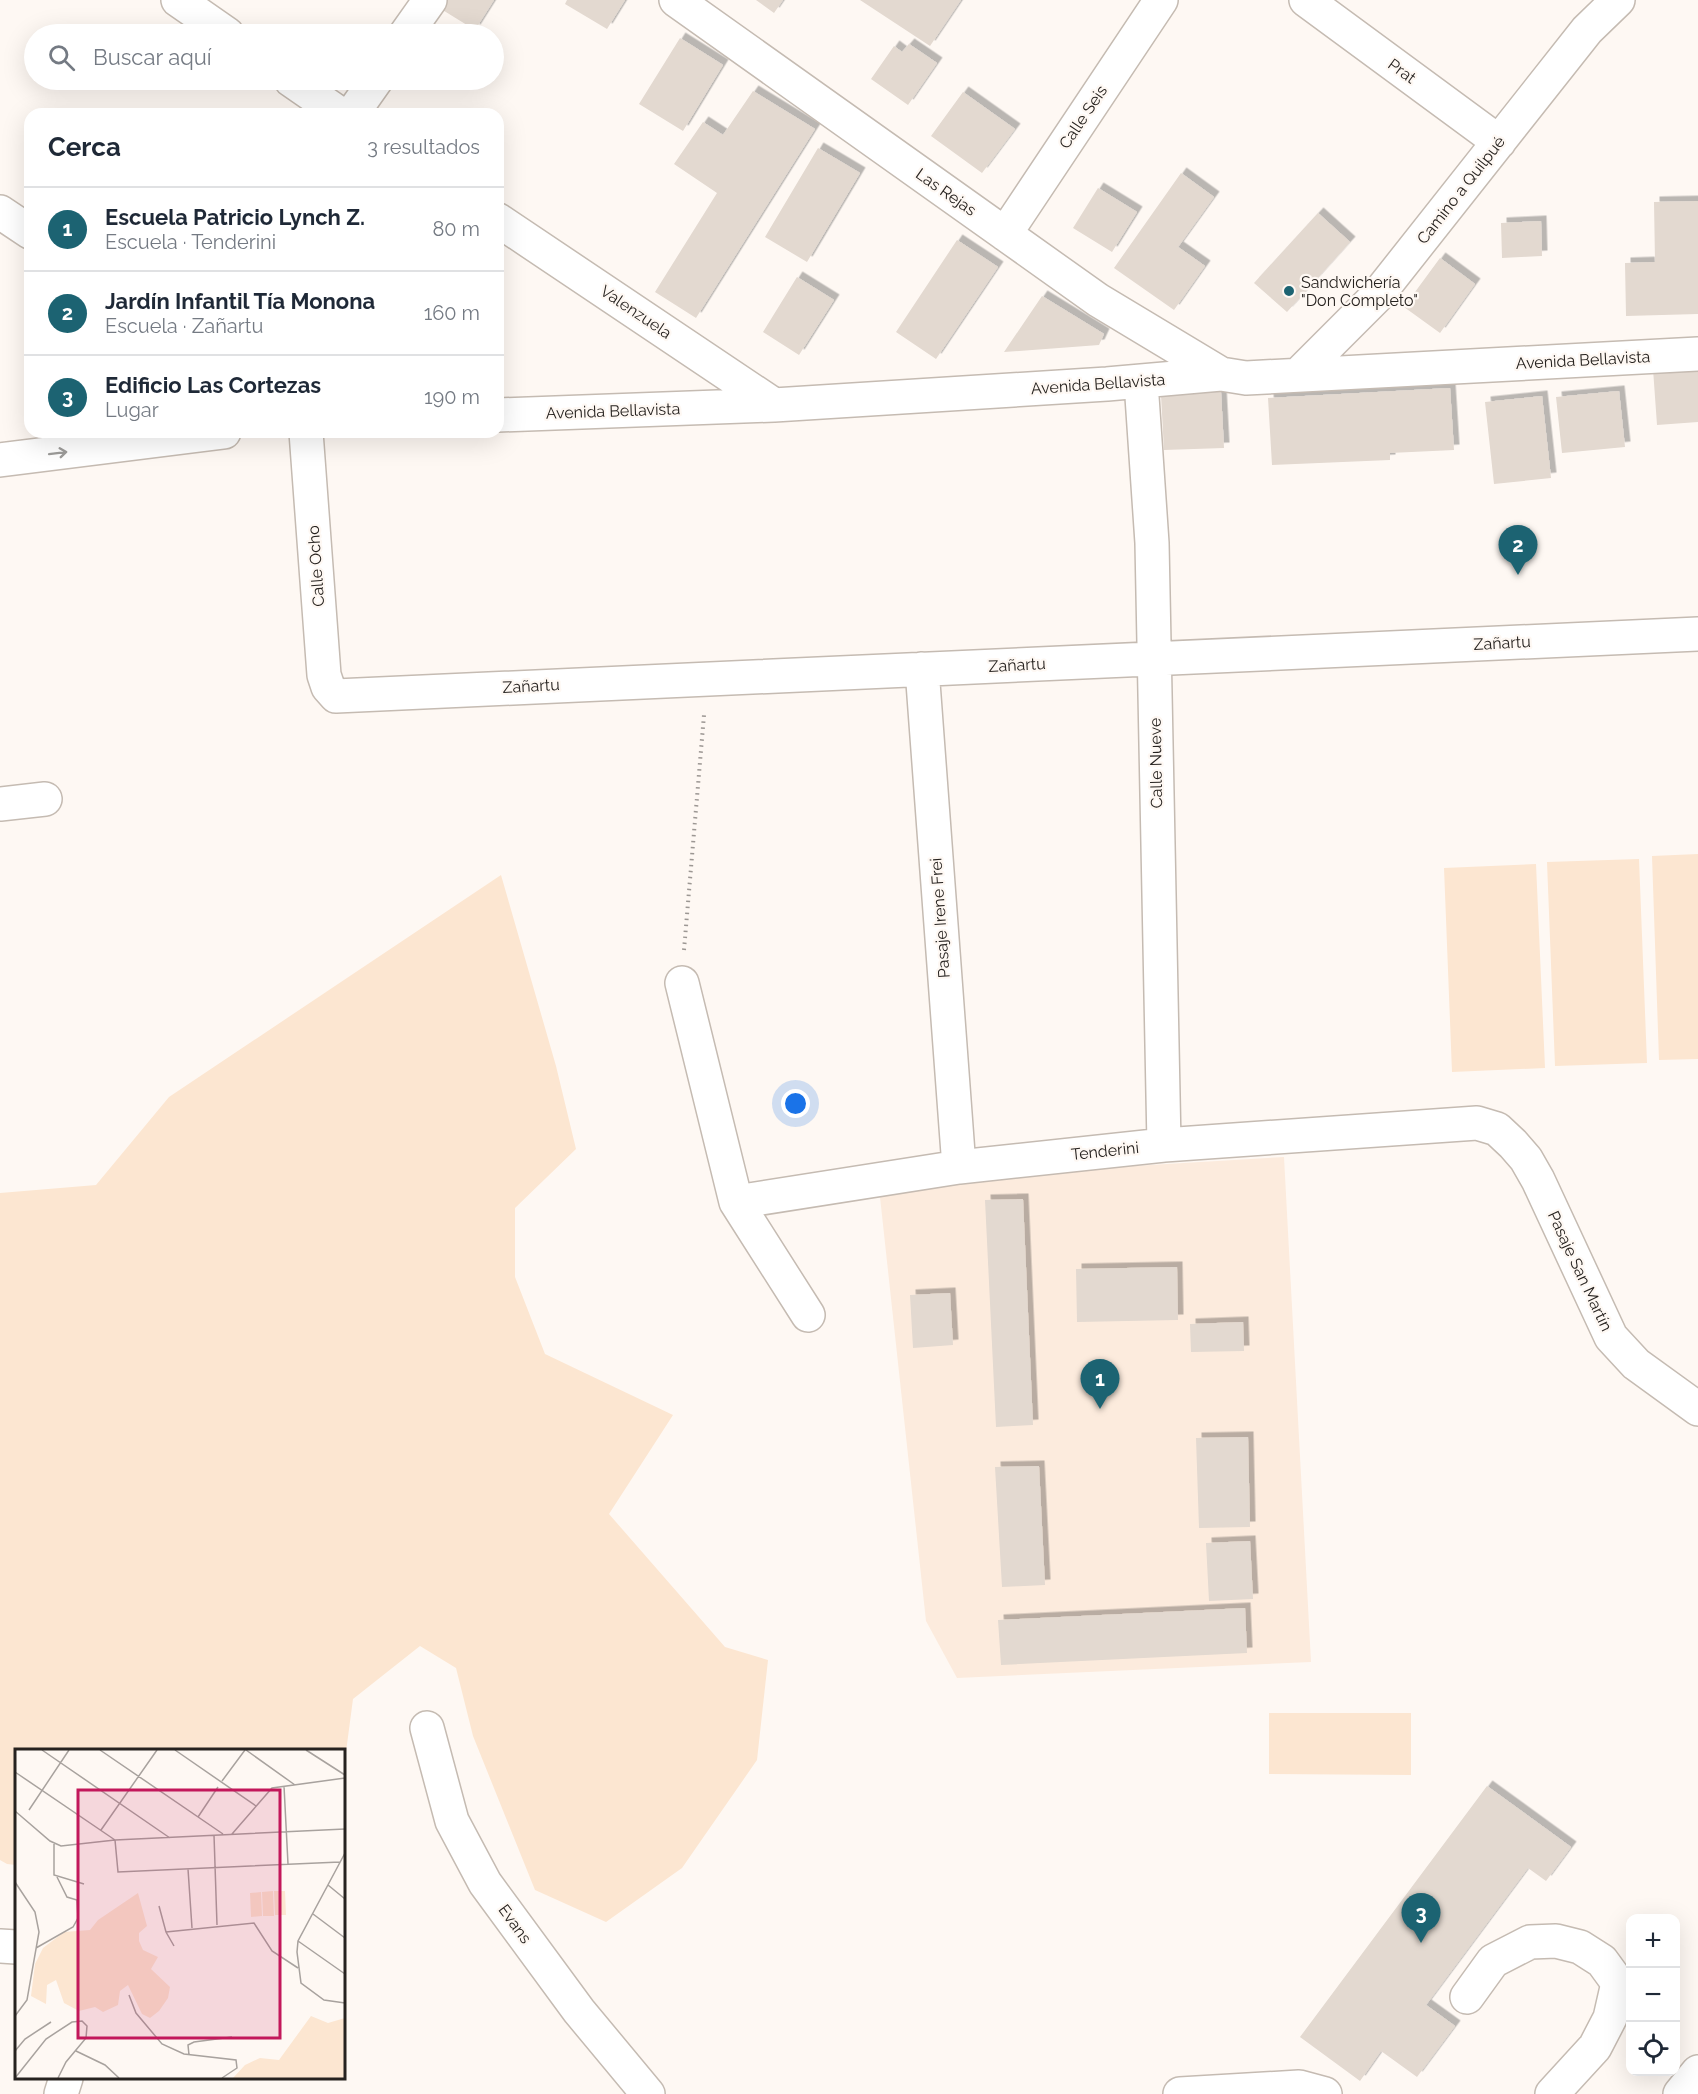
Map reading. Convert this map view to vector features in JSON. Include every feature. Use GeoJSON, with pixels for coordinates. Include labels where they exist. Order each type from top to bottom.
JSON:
{"type":"FeatureCollection","features":[{"type":"Feature","properties":{"kind":"street"},"geometry":{"type":"LineString","coordinates":[[178,0],[213,24]]}},
{"type":"Feature","properties":{"kind":"street"},"geometry":{"type":"LineString","coordinates":[[413,24],[430,0]]}},
{"type":"Feature","properties":{"kind":"street","name":"Las Rejas"},"geometry":{"type":"LineString","coordinates":[[676,0],[1098,300],[1221,374]]}},
{"type":"Feature","properties":{"kind":"street","name":"Calle Seis"},"geometry":{"type":"LineString","coordinates":[[1005,234],[1161,0]]}},
{"type":"Feature","properties":{"kind":"street","name":"Prat"},"geometry":{"type":"LineString","coordinates":[[1306,0],[1499,142]]}},
{"type":"Feature","properties":{"kind":"street","name":"Camino a Quilpué"},"geometry":{"type":"LineString","coordinates":[[1298,375],[1376,297],[1587,30],[1618,0]]}},
{"type":"Feature","properties":{"kind":"street"},"geometry":{"type":"LineString","coordinates":[[305,90],[331,108]]}},
{"type":"Feature","properties":{"kind":"street"},"geometry":{"type":"LineString","coordinates":[[356,108],[369,90]]}},
{"type":"Feature","properties":{"kind":"street"},"geometry":{"type":"LineString","coordinates":[[0,212],[24,228]]}},
{"type":"Feature","properties":{"kind":"street","name":"Valenzuela"},"geometry":{"type":"LineString","coordinates":[[504,224],[774,405]]}},
{"type":"Feature","properties":{"kind":"street","name":"Avenida Bellavista"},"geometry":{"type":"LineString","coordinates":[[504,415],[774,405],[1141,382],[1221,374],[1246,378],[1698,354]]}},
{"type":"Feature","properties":{"kind":"street","name":"Calle Nueve"},"geometry":{"type":"LineString","coordinates":[[1141,382],[1152,543],[1164,1145]]}},
{"type":"Feature","properties":{"kind":"street"},"geometry":{"type":"LineString","coordinates":[[0,460],[176,438]]}},
{"type":"Feature","properties":{"kind":"street","name":"Calle Ocho"},"geometry":{"type":"LineString","coordinates":[[306,438],[324,675],[328,687],[336,696]]}},
{"type":"Feature","properties":{"kind":"street","name":"Zañartu"},"geometry":{"type":"LineString","coordinates":[[336,696],[1698,634]]}},
{"type":"Feature","properties":{"kind":"street","name":"Pasaje Irene Frei"},"geometry":{"type":"LineString","coordinates":[[922,669],[959,1167]]}},
{"type":"Feature","properties":{"kind":"street"},"geometry":{"type":"LineString","coordinates":[[0,804],[45,799]]}},
{"type":"Feature","properties":{"kind":"street"},"geometry":{"type":"LineString","coordinates":[[682,983],[736,1202],[808,1315]]}},
{"type":"Feature","properties":{"kind":"street","name":"Tenderini"},"geometry":{"type":"LineString","coordinates":[[736,1202],[959,1167],[1164,1145],[1477,1123]]}},
{"type":"Feature","properties":{"kind":"street","name":"Pasaje San Martín"},"geometry":{"type":"LineString","coordinates":[[1477,1123],[1497,1129],[1526,1159],[1611,1337],[1636,1364],[1698,1409]]}},
{"type":"Feature","properties":{"kind":"street","name":"Evans"},"geometry":{"type":"LineString","coordinates":[[428,1728],[452,1821],[485,1883],[579,2011],[648,2094]]}},
{"type":"Feature","properties":{"kind":"street"},"geometry":{"type":"LineString","coordinates":[[1467,1997],[1493,1961],[1530,1942],[1556,1941],[1580,1947],[1602,1961],[1618,1983],[1610,2018],[1595,2047],[1552,2094]]}},
{"type":"Feature","properties":{"kind":"street"},"geometry":{"type":"LineString","coordinates":[[0,1946],[15,1947]]}},
{"type":"Feature","properties":{"kind":"street"},"geometry":{"type":"LineString","coordinates":[[1680,2094],[1698,2072]]}},
{"type":"Feature","properties":{"kind":"street"},"geometry":{"type":"LineString","coordinates":[[61,2094],[66,2079]]}},
{"type":"Feature","properties":{"kind":"street"},"geometry":{"type":"LineString","coordinates":[[1180,2094],[1312,2090]]}},
{"type":"Feature","properties":{"kind":"path"},"geometry":{"type":"LineString","coordinates":[[682,983],[707,678]]}},
{"type":"Feature","properties":{"kind":"shaded area"},"geometry":{"type":"Polygon","coordinates":[[[1698,854],[1698,1059],[1659,1060],[1652,856],[1698,854]]]}},
{"type":"Feature","properties":{"kind":"shaded area"},"geometry":{"type":"Polygon","coordinates":[[[1639,859],[1647,1063],[1555,1066],[1547,862],[1639,859]]]}},
{"type":"Feature","properties":{"kind":"shaded area"},"geometry":{"type":"Polygon","coordinates":[[[1536,864],[1545,1068],[1452,1072],[1444,868],[1536,864]]]}},
{"type":"Feature","properties":{"kind":"shaded area"},"geometry":{"type":"Polygon","coordinates":[[[501,875],[556,1066],[576,1149],[515,1208],[515,1277],[545,1354],[673,1415],[609,1514],[725,1647],[768,1660],[757,1760],[682,1868],[606,1922],[535,1890],[473,1736],[456,1668],[420,1646],[353,1699],[345,1759],[345,1749],[15,1749],[15,1865],[0,1860],[0,1193],[96,1185],[169,1097],[501,875]]]}},
{"type":"Feature","properties":{"kind":"shaded area"},"geometry":{"type":"Polygon","coordinates":[[[1284,1157],[1311,1662],[957,1678],[926,1621],[880,1197],[1001,1174],[1284,1157]]]}},
{"type":"Feature","properties":{"kind":"shaded area"},"geometry":{"type":"Polygon","coordinates":[[[1269,1713],[1411,1713],[1411,1775],[1269,1774],[1269,1713]]]}},
{"type":"Feature","properties":{"kind":"building"},"geometry":{"type":"Polygon","coordinates":[[[447,0],[494,0],[479,24],[465,24],[441,9],[447,0]]]}},
{"type":"Feature","properties":{"kind":"building"},"geometry":{"type":"Polygon","coordinates":[[[567,0],[625,0],[607,29],[565,4],[567,0]]]}},
{"type":"Feature","properties":{"kind":"building"},"geometry":{"type":"Polygon","coordinates":[[[756,0],[783,0],[774,13],[756,0]]]}},
{"type":"Feature","properties":{"kind":"building"},"geometry":{"type":"Polygon","coordinates":[[[860,0],[961,0],[930,46],[860,0]]]}},
{"type":"Feature","properties":{"kind":"building"},"geometry":{"type":"Polygon","coordinates":[[[680,38],[723,65],[683,131],[639,104],[680,38]]]}},
{"type":"Feature","properties":{"kind":"building"},"geometry":{"type":"Polygon","coordinates":[[[909,44],[937,63],[908,105],[871,79],[894,46],[902,52],[909,44]]]}},
{"type":"Feature","properties":{"kind":"building"},"geometry":{"type":"Polygon","coordinates":[[[753,91],[815,129],[696,318],[655,292],[717,193],[674,164],[703,122],[723,135],[753,91]]]}},
{"type":"Feature","properties":{"kind":"building"},"geometry":{"type":"Polygon","coordinates":[[[963,92],[1015,129],[982,173],[931,136],[963,92]]]}},
{"type":"Feature","properties":{"kind":"building"},"geometry":{"type":"Polygon","coordinates":[[[818,148],[860,173],[807,262],[765,237],[818,148]]]}},
{"type":"Feature","properties":{"kind":"building"},"geometry":{"type":"Polygon","coordinates":[[[1181,173],[1214,197],[1178,247],[1205,266],[1174,310],[1114,268],[1181,173]]]}},
{"type":"Feature","properties":{"kind":"building"},"geometry":{"type":"Polygon","coordinates":[[[1098,188],[1137,212],[1112,252],[1073,228],[1098,188]]]}},
{"type":"Feature","properties":{"kind":"building"},"geometry":{"type":"Polygon","coordinates":[[[1698,201],[1698,314],[1626,316],[1625,263],[1655,262],[1654,202],[1698,201]]]}},
{"type":"Feature","properties":{"kind":"building"},"geometry":{"type":"Polygon","coordinates":[[[1318,213],[1350,242],[1287,312],[1254,283],[1318,213]]]}},
{"type":"Feature","properties":{"kind":"building"},"geometry":{"type":"Polygon","coordinates":[[[1541,221],[1542,256],[1502,258],[1501,223],[1541,221]]]}},
{"type":"Feature","properties":{"kind":"building"},"geometry":{"type":"Polygon","coordinates":[[[957,240],[998,267],[936,359],[896,332],[957,240]]]}},
{"type":"Feature","properties":{"kind":"building"},"geometry":{"type":"Polygon","coordinates":[[[1440,258],[1475,284],[1440,333],[1404,307],[1440,258]]]}},
{"type":"Feature","properties":{"kind":"building"},"geometry":{"type":"Polygon","coordinates":[[[797,277],[834,300],[799,355],[763,332],[797,277]]]}},
{"type":"Feature","properties":{"kind":"building"},"geometry":{"type":"Polygon","coordinates":[[[1042,296],[1104,334],[1099,345],[1004,352],[1042,296]]]}},
{"type":"Feature","properties":{"kind":"building"},"geometry":{"type":"Polygon","coordinates":[[[1698,366],[1698,422],[1657,425],[1653,369],[1698,366]]]}},
{"type":"Feature","properties":{"kind":"building"},"geometry":{"type":"Polygon","coordinates":[[[1450,388],[1454,450],[1390,453],[1390,460],[1272,465],[1268,398],[1450,388]]]}},
{"type":"Feature","properties":{"kind":"building"},"geometry":{"type":"Polygon","coordinates":[[[1619,391],[1625,447],[1562,453],[1556,397],[1619,391]]]}},
{"type":"Feature","properties":{"kind":"building"},"geometry":{"type":"Polygon","coordinates":[[[1221,392],[1224,448],[1164,450],[1161,395],[1221,392]]]}},
{"type":"Feature","properties":{"kind":"building"},"geometry":{"type":"Polygon","coordinates":[[[1542,396],[1551,478],[1494,484],[1485,402],[1542,396]]]}},
{"type":"Feature","properties":{"kind":"building"},"geometry":{"type":"Polygon","coordinates":[[[1023,1199],[1033,1425],[996,1427],[985,1200],[1023,1199]]]}},
{"type":"Feature","properties":{"kind":"building"},"geometry":{"type":"Polygon","coordinates":[[[1177,1267],[1178,1320],[1077,1322],[1076,1269],[1177,1267]]]}},
{"type":"Feature","properties":{"kind":"building"},"geometry":{"type":"Polygon","coordinates":[[[950,1293],[953,1345],[913,1348],[910,1295],[950,1293]]]}},
{"type":"Feature","properties":{"kind":"building"},"geometry":{"type":"Polygon","coordinates":[[[1243,1322],[1244,1351],[1191,1352],[1190,1324],[1243,1322]]]}},
{"type":"Feature","properties":{"kind":"building"},"geometry":{"type":"Polygon","coordinates":[[[1248,1437],[1250,1527],[1199,1528],[1196,1438],[1248,1437]]]}},
{"type":"Feature","properties":{"kind":"building"},"geometry":{"type":"Polygon","coordinates":[[[1039,1466],[1045,1585],[1002,1587],[995,1467],[1039,1466]]]}},
{"type":"Feature","properties":{"kind":"building"},"geometry":{"type":"Polygon","coordinates":[[[1250,1541],[1253,1599],[1209,1601],[1206,1543],[1250,1541]]]}},
{"type":"Feature","properties":{"kind":"building"},"geometry":{"type":"Polygon","coordinates":[[[1245,1608],[1247,1653],[1001,1665],[998,1620],[1245,1608]]]}},
{"type":"Feature","properties":{"kind":"building"},"geometry":{"type":"Polygon","coordinates":[[[1487,1786],[1571,1847],[1546,1881],[1528,1868],[1426,2005],[1455,2026],[1417,2077],[1381,2051],[1360,2081],[1300,2037],[1487,1786]]]}},
{"type":"Feature","properties":{"kind":"place","name":"Sandwichería \"Don Completo\""},"geometry":{"type":"Point","coordinates":[1289,291]}},
{"type":"Feature","properties":{"kind":"place","name":"Jardín Infantil Tía Monona"},"geometry":{"type":"Point","coordinates":[1518,575]}},
{"type":"Feature","properties":{"kind":"place","name":"Escuela Patricio Lynch Z."},"geometry":{"type":"Point","coordinates":[1100,1409]}},
{"type":"Feature","properties":{"kind":"place","name":"Edificio Las Cortezas"},"geometry":{"type":"Point","coordinates":[1421,1943]}}]}
